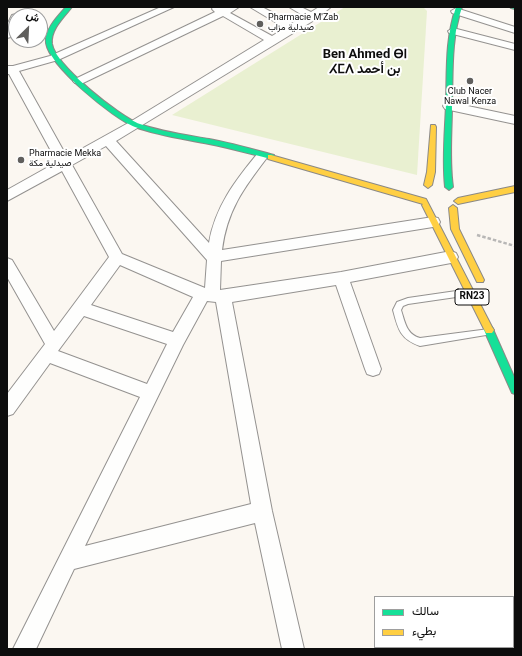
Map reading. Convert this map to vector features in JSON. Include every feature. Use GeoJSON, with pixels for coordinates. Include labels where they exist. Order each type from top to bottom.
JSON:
{"type":"FeatureCollection","features":[{"type":"Feature","properties":{"kind":"main road"},"geometry":{"type":"LineString","coordinates":[[69,7],[53,26],[50,38],[50,49],[54,58],[79,80],[97,99],[114,113],[134,125],[181,135],[382,188],[425,203]]}},
{"type":"Feature","properties":{"kind":"main road","name":"RN23"},"geometry":{"type":"LineString","coordinates":[[457,9],[449,66],[449,106],[446,148],[447,173],[449,187],[457,194],[455,229],[484,289]]}},
{"type":"Feature","properties":{"kind":"main road"},"geometry":{"type":"LineString","coordinates":[[428,184],[431,172],[434,116]]}},
{"type":"Feature","properties":{"kind":"main road"},"geometry":{"type":"LineString","coordinates":[[449,187],[439,183],[428,184],[420,193],[425,203],[437,214],[456,205],[515,189]]}},
{"type":"Feature","properties":{"kind":"main road"},"geometry":{"type":"LineString","coordinates":[[382,188],[414,189]]}},
{"type":"Feature","properties":{"kind":"main road"},"geometry":{"type":"LineString","coordinates":[[462,191],[492,194]]}},
{"type":"Feature","properties":{"kind":"main road","name":"RN23"},"geometry":{"type":"LineString","coordinates":[[425,203],[437,214],[451,257],[490,332],[515,390]]}},
{"type":"Feature","properties":{"kind":"street"},"geometry":{"type":"LineString","coordinates":[[169,7],[154,9],[54,58],[9,69],[65,163],[117,258],[213,295],[342,278],[451,257]]}},
{"type":"Feature","properties":{"kind":"street"},"geometry":{"type":"LineString","coordinates":[[79,80],[218,9],[234,7]]}},
{"type":"Feature","properties":{"kind":"street"},"geometry":{"type":"LineString","coordinates":[[255,7],[293,28]]}},
{"type":"Feature","properties":{"kind":"street"},"geometry":{"type":"LineString","coordinates":[[294,7],[312,17]]}},
{"type":"Feature","properties":{"kind":"street"},"geometry":{"type":"LineString","coordinates":[[7,196],[134,125],[273,41],[326,7]]}},
{"type":"Feature","properties":{"kind":"street"},"geometry":{"type":"LineString","coordinates":[[218,9],[273,41]]}},
{"type":"Feature","properties":{"kind":"street"},"geometry":{"type":"LineString","coordinates":[[457,9],[515,30]]}},
{"type":"Feature","properties":{"kind":"street"},"geometry":{"type":"LineString","coordinates":[[453,31],[515,47]]}},
{"type":"Feature","properties":{"kind":"street"},"geometry":{"type":"LineString","coordinates":[[449,106],[515,120]]}},
{"type":"Feature","properties":{"kind":"street"},"geometry":{"type":"LineString","coordinates":[[107,139],[213,257]]}},
{"type":"Feature","properties":{"kind":"street"},"geometry":{"type":"LineString","coordinates":[[262,156],[229,202],[222,218],[213,257],[213,295],[294,649]]}},
{"type":"Feature","properties":{"kind":"street"},"geometry":{"type":"LineString","coordinates":[[213,257],[437,214]]}},
{"type":"Feature","properties":{"kind":"street"},"geometry":{"type":"LineString","coordinates":[[7,408],[49,348],[117,258]]}},
{"type":"Feature","properties":{"kind":"street"},"geometry":{"type":"LineString","coordinates":[[7,264],[49,348],[150,393]]}},
{"type":"Feature","properties":{"kind":"street"},"geometry":{"type":"LineString","coordinates":[[342,278],[373,369]]}},
{"type":"Feature","properties":{"kind":"street"},"geometry":{"type":"LineString","coordinates":[[24,649],[177,340],[213,295]]}},
{"type":"Feature","properties":{"kind":"street"},"geometry":{"type":"LineString","coordinates":[[80,308],[177,340]]}},
{"type":"Feature","properties":{"kind":"street"},"geometry":{"type":"LineString","coordinates":[[67,561],[262,511]]}},
{"type":"Feature","properties":{"kind":"lane"},"geometry":{"type":"LineString","coordinates":[[470,292],[408,301],[400,304],[397,310],[405,335],[412,340],[420,342],[490,332]]}},
{"type":"Feature","properties":{"kind":"path"},"geometry":{"type":"LineString","coordinates":[[455,229],[515,246]]}},
{"type":"Feature","properties":{"kind":"green space"},"geometry":{"type":"Polygon","coordinates":[[[345,7],[423,7],[427,11],[417,175],[172,115],[345,7]]]}},
{"type":"Feature","properties":{"kind":"traffic: fast"},"geometry":{"type":"LineString","coordinates":[[69,7],[56,24],[49,38],[49,43],[52,52],[60,63],[100,101],[136,125],[168,134],[219,144],[271,157]]}},
{"type":"Feature","properties":{"kind":"traffic: fast"},"geometry":{"type":"LineString","coordinates":[[449,187],[447,156],[450,43],[459,7]]}},
{"type":"Feature","properties":{"kind":"traffic: fast"},"geometry":{"type":"LineString","coordinates":[[489,330],[515,390]]}},
{"type":"Feature","properties":{"kind":"traffic: slow"},"geometry":{"type":"LineString","coordinates":[[428,185],[431,172],[433,127]]}},
{"type":"Feature","properties":{"kind":"traffic: slow"},"geometry":{"type":"LineString","coordinates":[[271,157],[423,201]]}},
{"type":"Feature","properties":{"kind":"traffic: slow"},"geometry":{"type":"LineString","coordinates":[[458,201],[515,189]]}},
{"type":"Feature","properties":{"kind":"traffic: slow"},"geometry":{"type":"LineString","coordinates":[[426,205],[489,330]]}},
{"type":"Feature","properties":{"kind":"traffic: slow"},"geometry":{"type":"LineString","coordinates":[[453,208],[455,229],[480,280]]}},
{"type":"Feature","properties":{"kind":"place","name":"Pharmacie M'Zab صيدلية مزاب"},"geometry":{"type":"Point","coordinates":[260,24]}},
{"type":"Feature","properties":{"kind":"place","name":"Club Nacer Nawal Kenza"},"geometry":{"type":"Point","coordinates":[470,81]}},
{"type":"Feature","properties":{"kind":"place","name":"Pharmacie Mekka صيدلية مكة"},"geometry":{"type":"Point","coordinates":[21,160]}},
{"type":"Feature","properties":{"kind":"district","name":"Ben Ahmed ⴱⵏ ⵃⵎⴷ بن أحمد"},"geometry":{"type":"Point","coordinates":[365,64]}}]}
